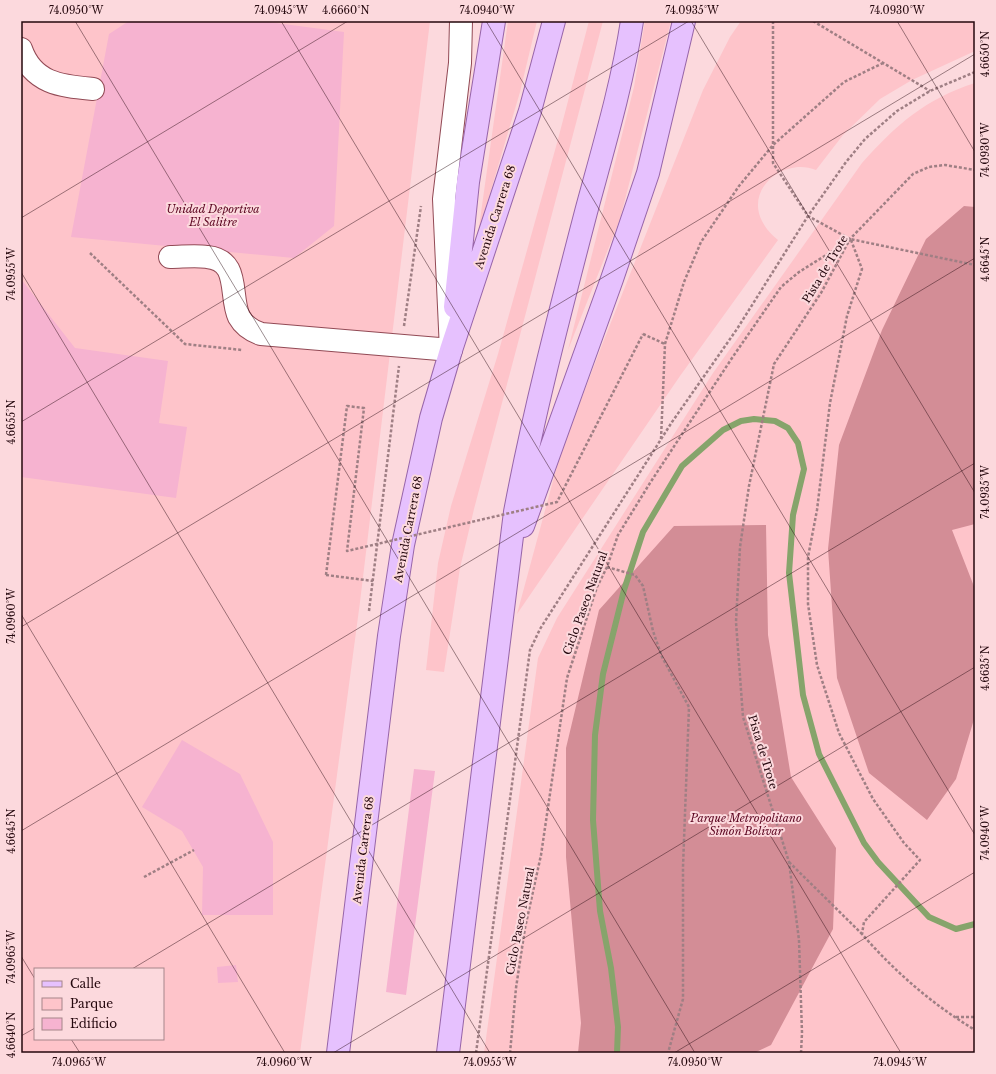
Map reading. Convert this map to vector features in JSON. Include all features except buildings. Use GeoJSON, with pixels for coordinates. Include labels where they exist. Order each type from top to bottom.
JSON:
{"type":"FeatureCollection","features":[{"type":"Feature","properties":{"kind":"main road","name":"Avenida Carrera 68"},"geometry":{"type":"LineString","coordinates":[[338,1053],[389,636],[403,545],[431,418],[451,350],[530,111],[554,21]]}},
{"type":"Feature","properties":{"kind":"main road"},"geometry":{"type":"LineString","coordinates":[[448,1053],[506,573],[515,512],[542,381],[618,89],[632,21]]}},
{"type":"Feature","properties":{"kind":"main road"},"geometry":{"type":"LineString","coordinates":[[506,573],[612,279],[648,173],[684,21]]}},
{"type":"Feature","properties":{"kind":"main road"},"geometry":{"type":"LineString","coordinates":[[675,62],[697,21]]}},
{"type":"Feature","properties":{"kind":"main road"},"geometry":{"type":"LineString","coordinates":[[451,350],[468,182],[493,23]]}},
{"type":"Feature","properties":{"kind":"lane"},"geometry":{"type":"LineString","coordinates":[[170,257],[207,256],[223,264],[232,278],[239,317],[245,325],[261,334],[451,350],[444,199],[460,63],[461,21]]}},
{"type":"Feature","properties":{"kind":"lane"},"geometry":{"type":"LineString","coordinates":[[21,49],[29,65],[36,73],[54,84],[93,89]]}},
{"type":"Feature","properties":{"kind":"path"},"geometry":{"type":"LineString","coordinates":[[773,21],[773,163],[808,216],[850,239],[975,265]]}},
{"type":"Feature","properties":{"kind":"path"},"geometry":{"type":"LineString","coordinates":[[813,21],[930,91]]}},
{"type":"Feature","properties":{"kind":"path"},"geometry":{"type":"LineString","coordinates":[[661,439],[665,344],[684,282],[701,242],[739,186],[773,145],[844,82],[883,63]]}},
{"type":"Feature","properties":{"kind":"path"},"geometry":{"type":"LineString","coordinates":[[476,1053],[530,650],[540,629],[661,439],[737,329],[808,216],[846,162],[865,139],[897,111],[930,91],[975,72]]}},
{"type":"Feature","properties":{"kind":"path","name":"Pista de Trote"},"geometry":{"type":"LineString","coordinates":[[801,1053],[802,1033],[799,940],[789,862],[743,716],[736,622],[740,547],[749,486],[760,430],[774,364],[821,293],[850,239],[913,174],[929,167],[945,165],[975,170]]}},
{"type":"Feature","properties":{"kind":"path"},"geometry":{"type":"LineString","coordinates":[[369,612],[421,204]]}},
{"type":"Feature","properties":{"kind":"path"},"geometry":{"type":"LineString","coordinates":[[850,239],[862,269],[847,316],[830,403],[817,510],[808,557],[808,604],[817,665],[839,733],[873,799],[904,843],[920,860],[890,891],[864,922],[862,934]]}},
{"type":"Feature","properties":{"kind":"path","name":"Ciclo Paseo Natural"},"geometry":{"type":"LineString","coordinates":[[510,1053],[521,951],[541,855],[567,678],[597,587],[608,567],[618,535],[650,482],[723,371],[781,287],[799,272],[850,239]]}},
{"type":"Feature","properties":{"kind":"path"},"geometry":{"type":"LineString","coordinates":[[373,581],[326,576],[347,406],[364,408],[347,550],[557,502],[643,334],[665,344]]}},
{"type":"Feature","properties":{"kind":"path"},"geometry":{"type":"LineString","coordinates":[[608,567],[621,572],[636,575],[643,586],[653,631],[662,658],[689,707],[683,867],[683,998],[668,1053]]}},
{"type":"Feature","properties":{"kind":"path"},"geometry":{"type":"LineString","coordinates":[[144,877],[194,850]]}},
{"type":"Feature","properties":{"kind":"path"},"geometry":{"type":"LineString","coordinates":[[789,862],[862,934],[885,960],[954,1017],[975,1030]]}},
{"type":"Feature","properties":{"kind":"path"},"geometry":{"type":"LineString","coordinates":[[954,1017],[975,1017]]}},
{"type":"Feature","properties":{"kind":"green space","name":"Unidad Deportiva El Salitre"},"geometry":{"type":"Polygon","coordinates":[[[21,21],[430,21],[360,602],[300,1053],[21,1053],[21,21]]]}},
{"type":"Feature","properties":{"kind":"green space"},"geometry":{"type":"Polygon","coordinates":[[[508,21],[537,21],[520,92],[478,234],[508,21]]]}},
{"type":"Feature","properties":{"kind":"green space"},"geometry":{"type":"Polygon","coordinates":[[[589,21],[603,21],[474,509],[460,568],[444,672],[426,670],[438,563],[451,506],[498,354],[557,143],[589,21]]]}},
{"type":"Feature","properties":{"kind":"green space"},"geometry":{"type":"Polygon","coordinates":[[[645,21],[671,21],[620,219],[568,350],[634,87],[645,21]]]}},
{"type":"Feature","properties":{"kind":"green space"},"geometry":{"type":"Polygon","coordinates":[[[741,21],[975,21],[975,51],[912,80],[880,99],[843,135],[816,170],[804,167],[792,168],[771,178],[763,187],[759,197],[758,209],[765,226],[778,240],[680,376],[517,614],[560,455],[703,90],[730,37],[741,21]]]}},
{"type":"Feature","properties":{"kind":"green space","name":"Parque Metropolitano Simón Bolívar"},"geometry":{"type":"Polygon","coordinates":[[[975,83],[975,1053],[484,1053],[538,658],[557,618],[713,373],[862,163],[900,125],[926,105],[957,89],[975,83]]]}},
{"type":"Feature","properties":{"kind":"green space"},"geometry":{"type":"Polygon","coordinates":[[[964,206],[975,207],[975,524],[952,530],[975,589],[975,716],[956,779],[927,820],[869,773],[837,678],[828,549],[839,445],[882,330],[926,239],[964,206]]]}},
{"type":"Feature","properties":{"kind":"green space"},"geometry":{"type":"Polygon","coordinates":[[[766,525],[768,635],[791,777],[836,848],[833,929],[771,1045],[754,1053],[578,1053],[581,1023],[566,857],[566,748],[599,610],[674,526],[766,525]]]}},
{"type":"Feature","properties":{"kind":"waterway"},"geometry":{"type":"LineString","coordinates":[[617,1053],[618,1027],[611,968],[600,911],[593,820],[595,735],[603,674],[624,590],[643,532],[682,466],[723,430],[741,421],[754,419],[775,421],[788,428],[798,443],[804,469],[793,515],[789,573],[803,695],[819,754],[864,843],[878,862],[929,917],[956,929],[975,924]]}}]}
